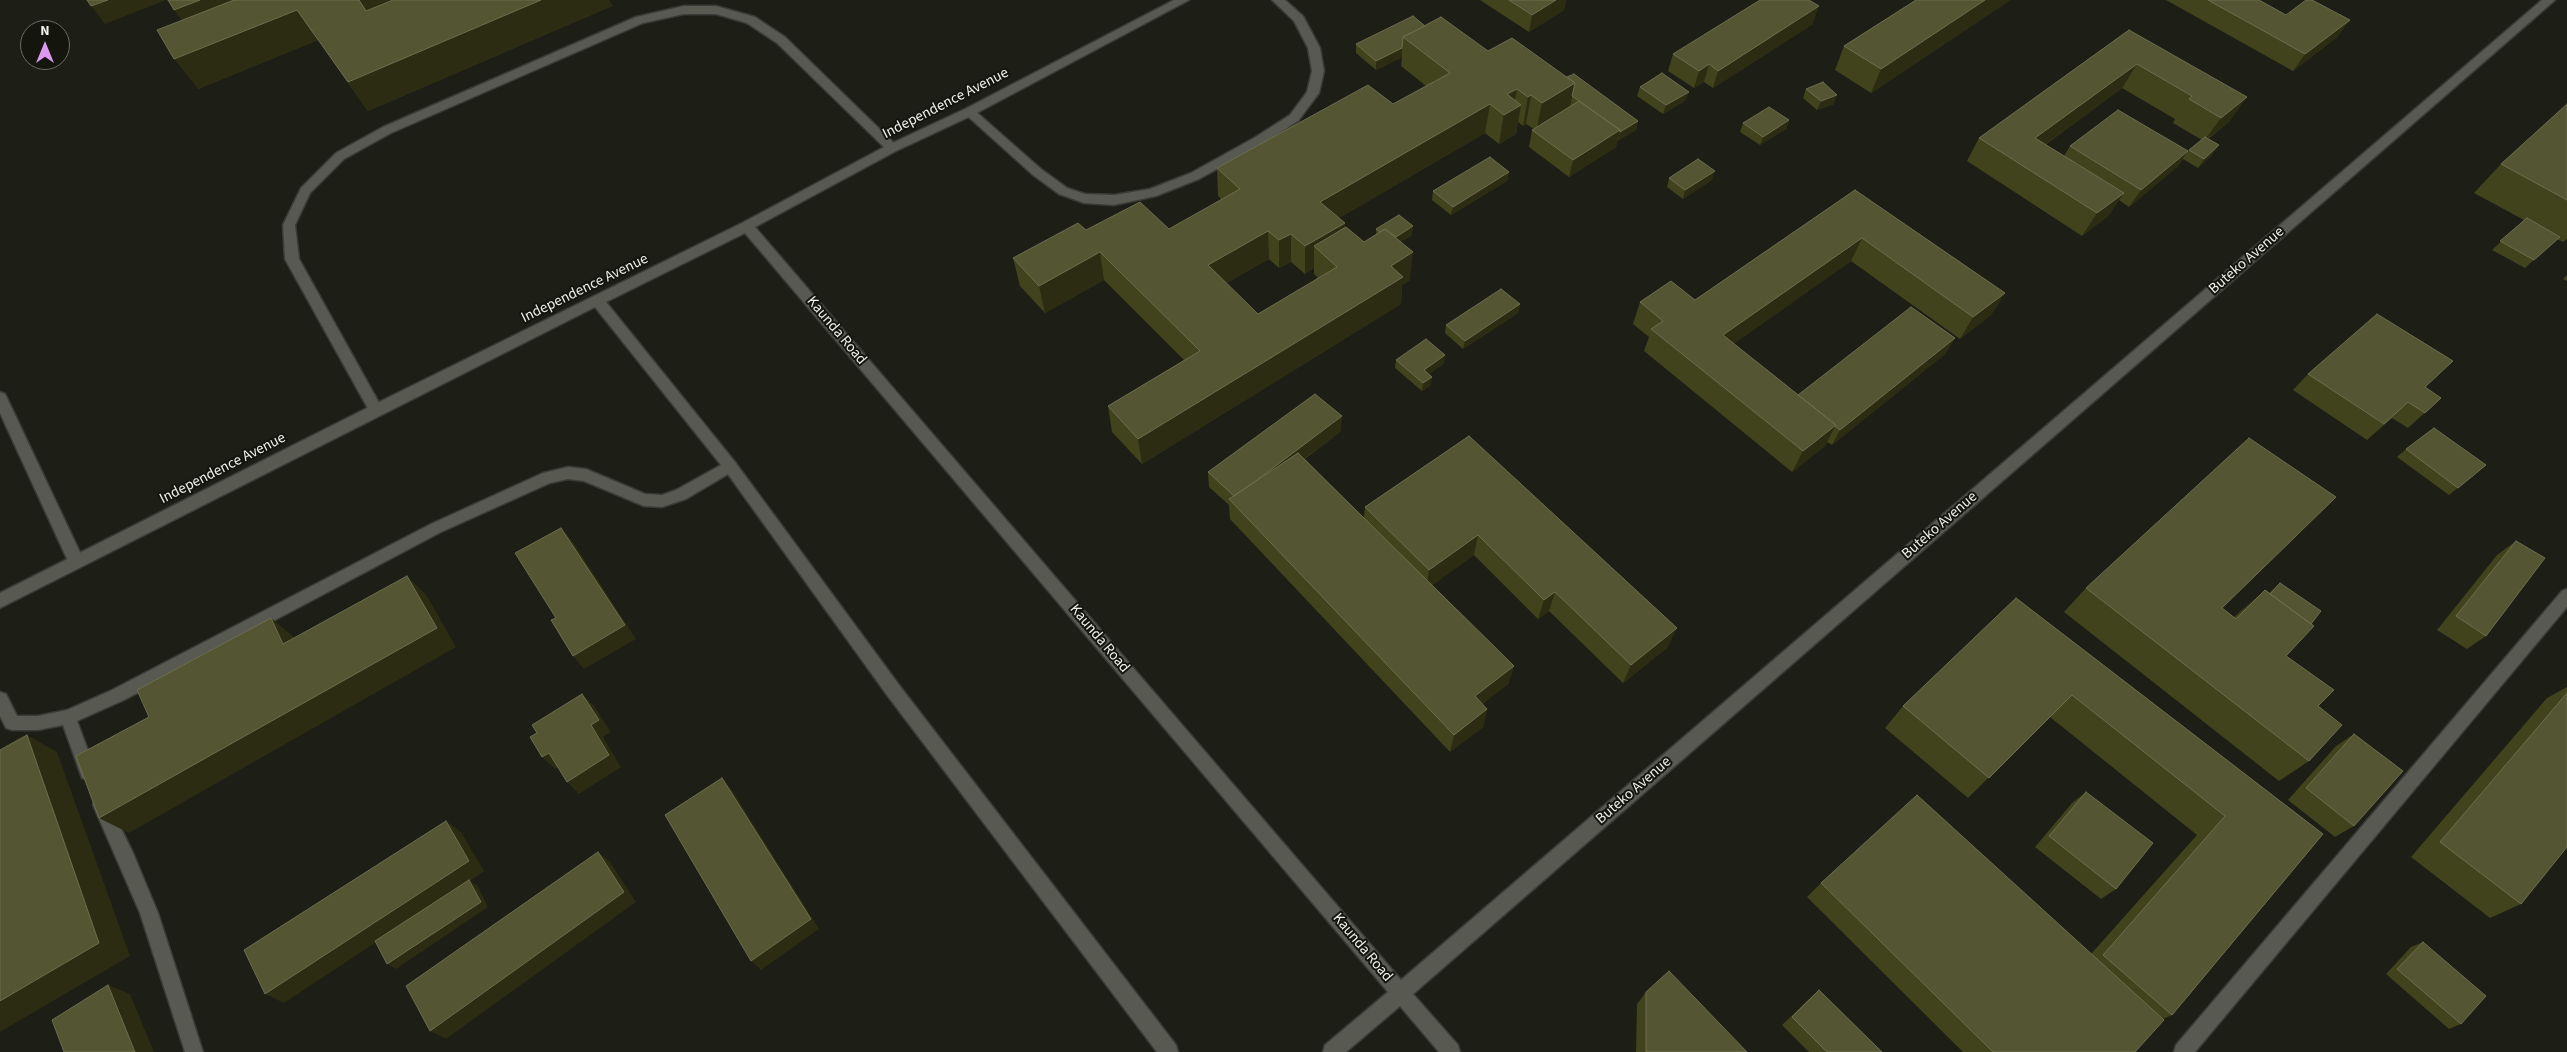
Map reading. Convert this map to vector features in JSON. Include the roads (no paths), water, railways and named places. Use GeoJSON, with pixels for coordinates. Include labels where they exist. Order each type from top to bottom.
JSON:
{"type":"FeatureCollection","features":[{"type":"Feature","properties":{"kind":"street","name":"Independence Avenue"},"geometry":{"type":"LineString","coordinates":[[0,601],[376,410],[748,226],[892,148],[969,112],[1182,0]]}},
{"type":"Feature","properties":{"kind":"street"},"geometry":{"type":"LineString","coordinates":[[969,112],[1037,172],[1063,191],[1084,198],[1114,200],[1152,193],[1195,176],[1258,141],[1294,118],[1313,93],[1318,71],[1314,48],[1299,19],[1278,0]]}},
{"type":"Feature","properties":{"kind":"street","name":"Buteko Avenue"},"geometry":{"type":"LineString","coordinates":[[1332,1052],[2549,0]]}},
{"type":"Feature","properties":{"kind":"street"},"geometry":{"type":"LineString","coordinates":[[376,410],[292,260],[289,225],[305,191],[340,156],[387,130],[640,20],[684,10],[716,10],[750,20],[781,40],[892,148]]}},
{"type":"Feature","properties":{"kind":"street","name":"Kaunda Road"},"geometry":{"type":"LineString","coordinates":[[748,226],[1451,1052]]}},
{"type":"Feature","properties":{"kind":"street"},"geometry":{"type":"LineString","coordinates":[[598,301],[730,466],[899,698],[1169,1052]]}},
{"type":"Feature","properties":{"kind":"street"},"geometry":{"type":"LineString","coordinates":[[0,398],[76,561]]}},
{"type":"Feature","properties":{"kind":"street"},"geometry":{"type":"LineString","coordinates":[[0,698],[6,727],[68,717],[118,695],[436,528],[548,477],[568,473],[586,476],[644,500],[662,501],[681,495],[730,466]]}},
{"type":"Feature","properties":{"kind":"street"},"geometry":{"type":"LineString","coordinates":[[2182,1052],[2567,596]]}},
{"type":"Feature","properties":{"kind":"street"},"geometry":{"type":"LineString","coordinates":[[68,717],[104,814],[127,859],[149,913],[194,1052]]}}]}
